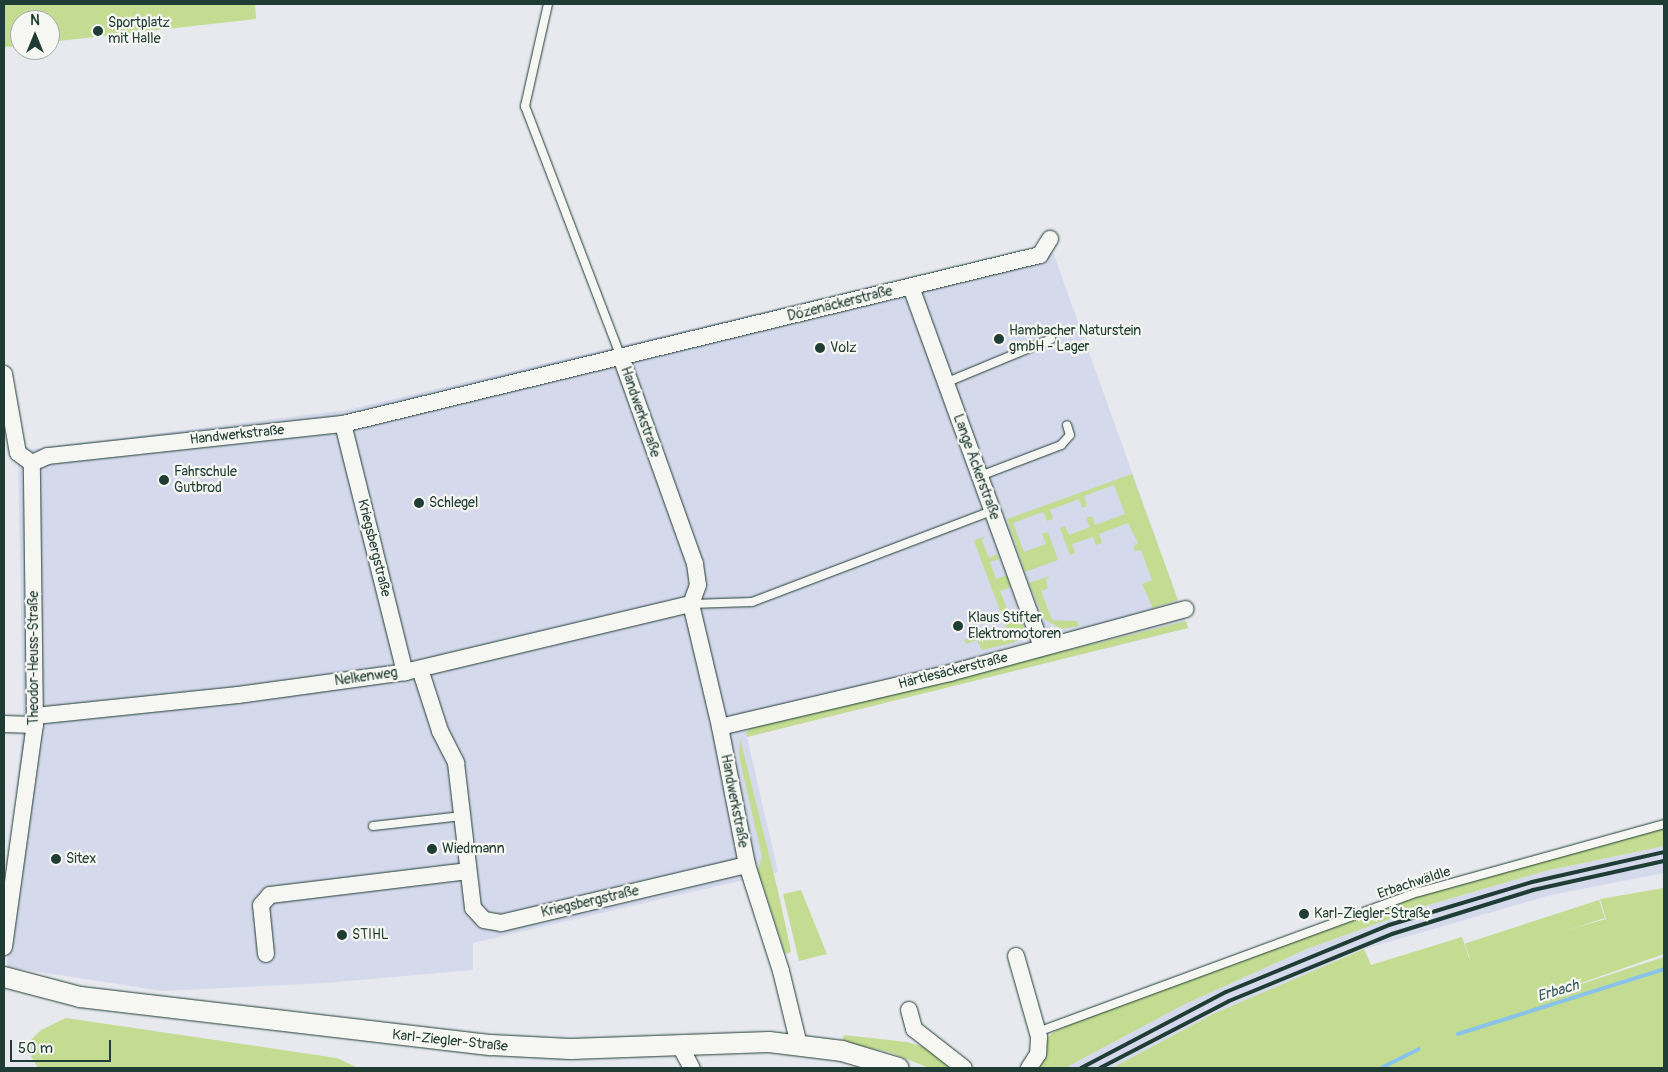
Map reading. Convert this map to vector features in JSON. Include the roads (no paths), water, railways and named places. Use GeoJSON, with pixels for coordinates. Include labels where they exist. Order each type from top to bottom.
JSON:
{"type":"FeatureCollection","features":[{"type":"Feature","properties":{"kind":"street","name":"Dözenäckerstraße"},"geometry":{"type":"LineString","coordinates":[[621,357],[1040,255],[1050,239]]}},
{"type":"Feature","properties":{"kind":"street","name":"Lange Äckerstraße"},"geometry":{"type":"LineString","coordinates":[[911,287],[1042,647]]}},
{"type":"Feature","properties":{"kind":"street","name":"Handwerkstraße"},"geometry":{"type":"LineString","coordinates":[[32,463],[57,455],[343,424],[621,357],[694,564],[698,585],[691,604],[720,727],[747,865],[781,971],[799,1045]]}},
{"type":"Feature","properties":{"kind":"street"},"geometry":{"type":"LineString","coordinates":[[4,374],[11,453],[32,463]]}},
{"type":"Feature","properties":{"kind":"street","name":"Kriegsbergstraße"},"geometry":{"type":"LineString","coordinates":[[343,424],[412,671],[456,763],[467,871],[473,908],[484,920],[501,923],[747,865]]}},
{"type":"Feature","properties":{"kind":"street","name":"Theodor-Heuss-Straße"},"geometry":{"type":"LineString","coordinates":[[4,947],[10,863],[35,721],[32,463]]}},
{"type":"Feature","properties":{"kind":"street","name":"Nelkenweg"},"geometry":{"type":"LineString","coordinates":[[4,724],[412,671],[691,604]]}},
{"type":"Feature","properties":{"kind":"street","name":"Härtlesäckerstraße"},"geometry":{"type":"LineString","coordinates":[[720,727],[950,673],[1147,616],[1185,610]]}},
{"type":"Feature","properties":{"kind":"street"},"geometry":{"type":"LineString","coordinates":[[266,954],[261,905],[270,896],[467,871]]}},
{"type":"Feature","properties":{"kind":"street"},"geometry":{"type":"LineString","coordinates":[[1016,956],[1039,1037],[1038,1054],[1029,1068]]}},
{"type":"Feature","properties":{"kind":"street","name":"Karl-Ziegler-Straße"},"geometry":{"type":"LineString","coordinates":[[4,977],[80,997],[472,1043],[570,1049],[732,1041],[799,1045],[852,1054],[899,1068]]}},
{"type":"Feature","properties":{"kind":"street"},"geometry":{"type":"LineString","coordinates":[[909,1010],[914,1029],[964,1068]]}},
{"type":"Feature","properties":{"kind":"street"},"geometry":{"type":"LineString","coordinates":[[679,1044],[692,1068]]}},
{"type":"Feature","properties":{"kind":"lane"},"geometry":{"type":"LineString","coordinates":[[548,4],[525,106],[621,357]]}},
{"type":"Feature","properties":{"kind":"lane"},"geometry":{"type":"LineString","coordinates":[[945,384],[1050,340]]}},
{"type":"Feature","properties":{"kind":"lane"},"geometry":{"type":"LineString","coordinates":[[980,476],[1061,445],[1070,435],[1067,425]]}},
{"type":"Feature","properties":{"kind":"lane"},"geometry":{"type":"LineString","coordinates":[[691,604],[752,602],[992,511]]}},
{"type":"Feature","properties":{"kind":"lane"},"geometry":{"type":"LineString","coordinates":[[373,826],[462,816]]}},
{"type":"Feature","properties":{"kind":"lane","name":"Erbachwäldle"},"geometry":{"type":"LineString","coordinates":[[1039,1037],[1043,1030],[1419,892],[1664,824]]}},
{"type":"Feature","properties":{"kind":"waterway","name":"Erbach"},"geometry":{"type":"LineString","coordinates":[[1458,1034],[1664,969]]}},
{"type":"Feature","properties":{"kind":"waterway","name":"Erbach"},"geometry":{"type":"LineString","coordinates":[[1381,1068],[1419,1049]]}},
{"type":"Feature","properties":{"kind":"railway"},"geometry":{"type":"LineString","coordinates":[[1081,1068],[1226,992],[1389,925],[1532,882],[1664,852]]}},
{"type":"Feature","properties":{"kind":"railway"},"geometry":{"type":"LineString","coordinates":[[1100,1068],[1229,1001],[1392,934],[1533,890],[1664,861]]}},
{"type":"Feature","properties":{"kind":"place","name":"Sportplatz mit Halle"},"geometry":{"type":"Point","coordinates":[98,31]}},
{"type":"Feature","properties":{"kind":"place","name":"Hambacher Naturstein gmbH - Lager"},"geometry":{"type":"Point","coordinates":[999,339]}},
{"type":"Feature","properties":{"kind":"place","name":"Volz"},"geometry":{"type":"Point","coordinates":[820,348]}},
{"type":"Feature","properties":{"kind":"place","name":"Fahrschule Gutbrod"},"geometry":{"type":"Point","coordinates":[164,480]}},
{"type":"Feature","properties":{"kind":"place","name":"Schlegel"},"geometry":{"type":"Point","coordinates":[419,503]}},
{"type":"Feature","properties":{"kind":"place","name":"Klaus Stifter Elektromotoren"},"geometry":{"type":"Point","coordinates":[958,626]}},
{"type":"Feature","properties":{"kind":"place","name":"Wiedmann"},"geometry":{"type":"Point","coordinates":[432,849]}},
{"type":"Feature","properties":{"kind":"place","name":"Sitex"},"geometry":{"type":"Point","coordinates":[56,859]}},
{"type":"Feature","properties":{"kind":"place","name":"Karl-Ziegler-Straße"},"geometry":{"type":"Point","coordinates":[1304,914]}},
{"type":"Feature","properties":{"kind":"place","name":"STIHL"},"geometry":{"type":"Point","coordinates":[342,935]}}]}
